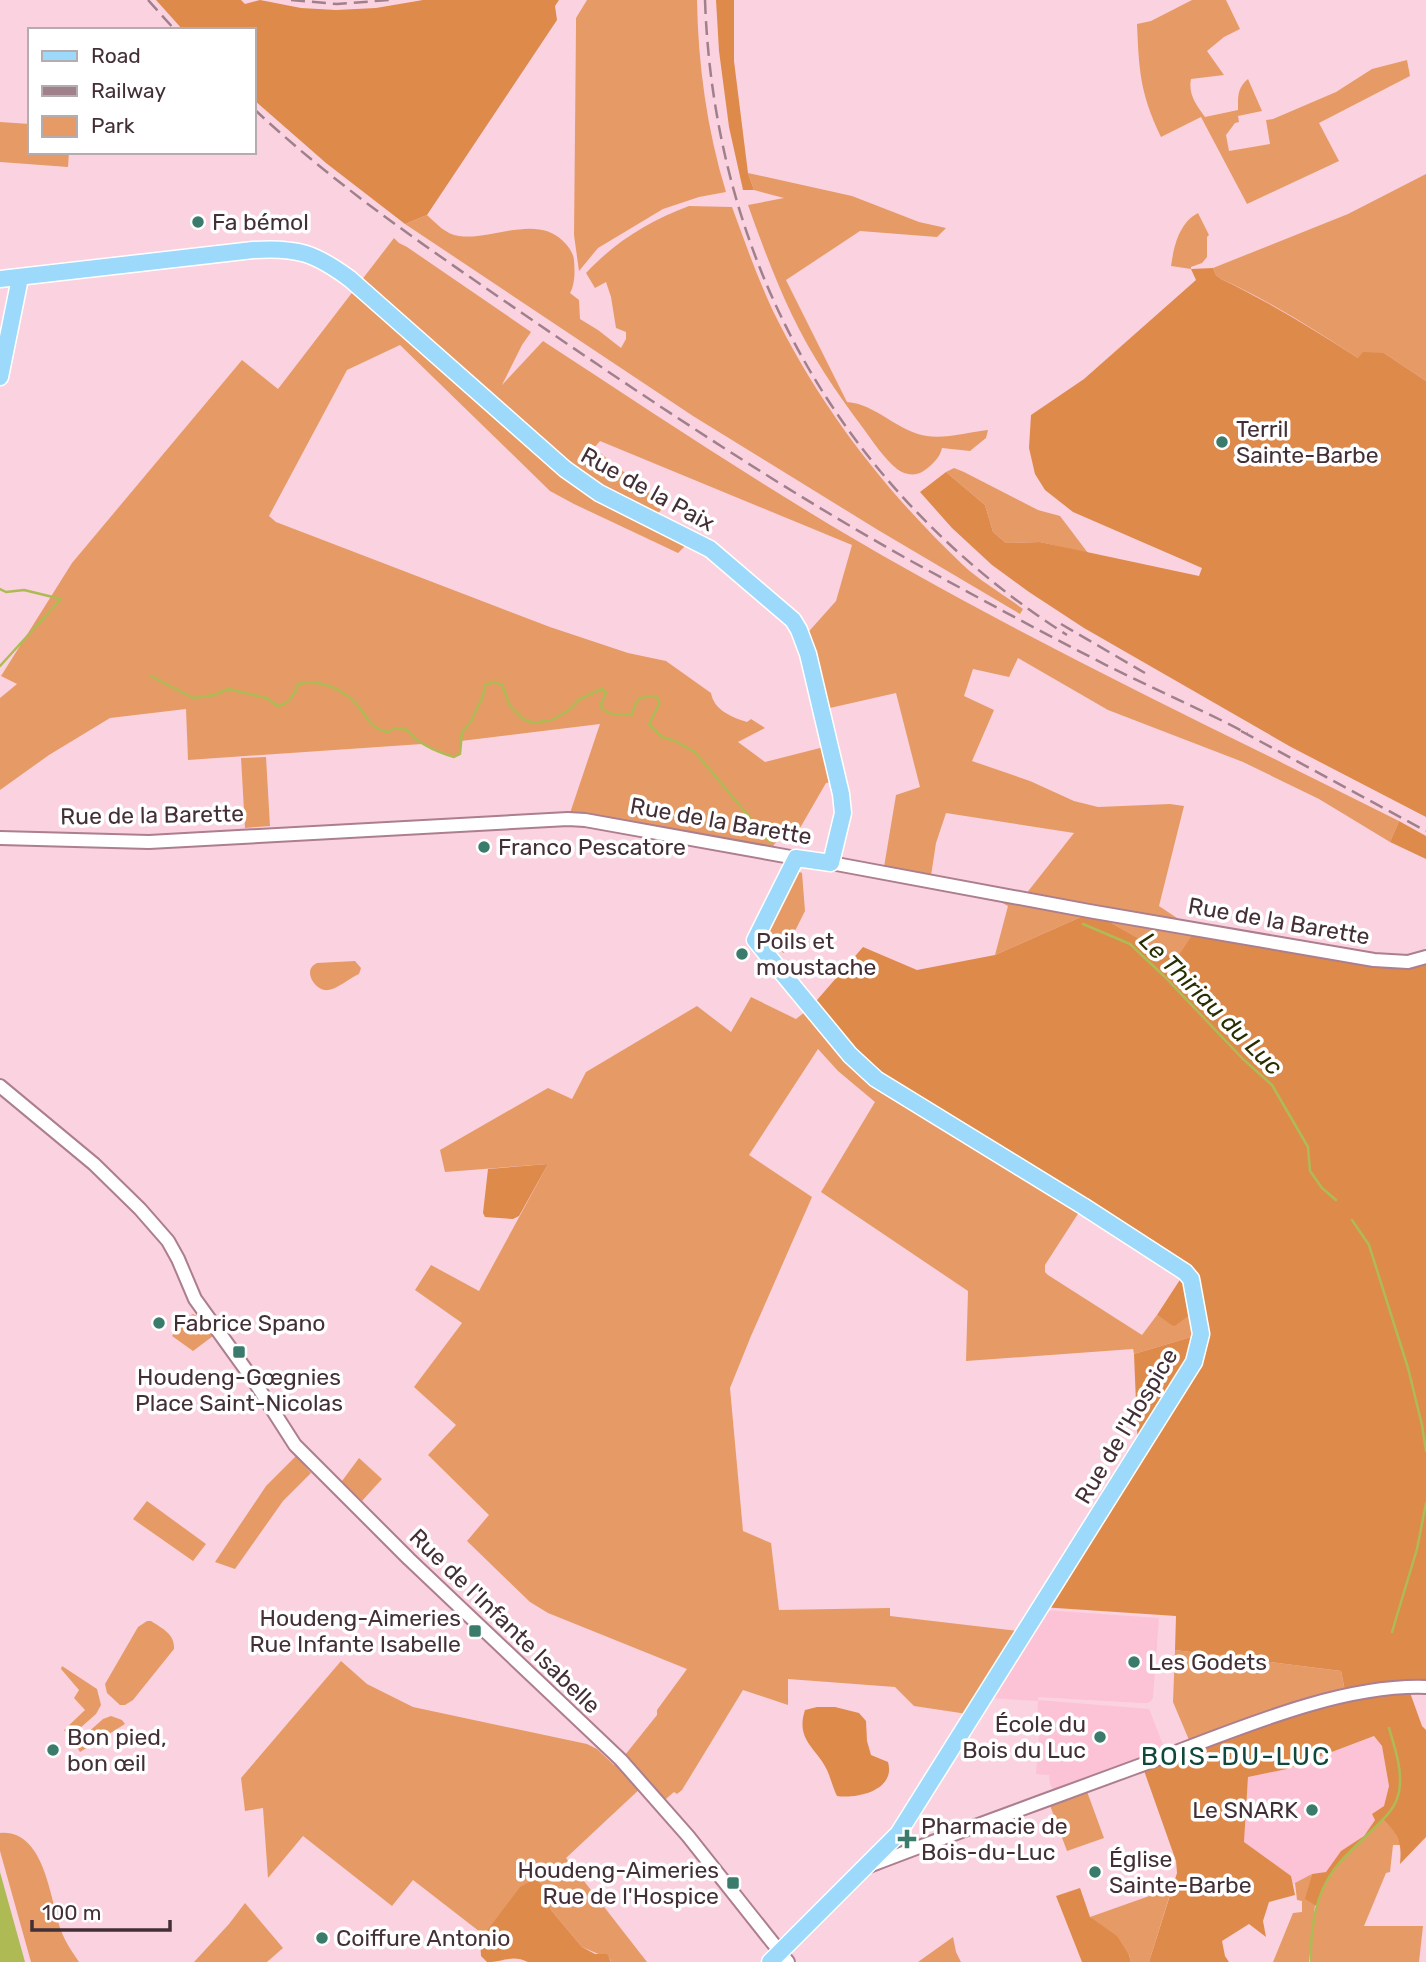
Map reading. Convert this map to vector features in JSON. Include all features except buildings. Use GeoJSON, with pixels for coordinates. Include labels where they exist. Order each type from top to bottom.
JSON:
{"type":"FeatureCollection","features":[{"type":"Feature","properties":{"kind":"main road","name":"Rue de la Paix"},"geometry":{"type":"LineString","coordinates":[[0,279],[254,250],[283,249],[307,253],[328,263],[565,469],[599,493],[710,550],[793,620],[808,654],[841,794],[842,813],[831,863]]}},
{"type":"Feature","properties":{"kind":"main road"},"geometry":{"type":"LineString","coordinates":[[0,377],[20,278]]}},
{"type":"Feature","properties":{"kind":"main road","name":"Rue de la Barette"},"geometry":{"type":"LineString","coordinates":[[796,858],[831,863]]}},
{"type":"Feature","properties":{"kind":"main road","name":"Rue de l'Hospice"},"geometry":{"type":"LineString","coordinates":[[780,1959],[898,1834],[1194,1362],[1201,1334],[1193,1283],[1185,1272],[876,1079],[850,1055],[755,940],[796,858]]}},
{"type":"Feature","properties":{"kind":"street","name":"Rue de la Barette"},"geometry":{"type":"LineString","coordinates":[[0,838],[149,842],[568,819],[796,858]]}},
{"type":"Feature","properties":{"kind":"street","name":"Rue de la Barette"},"geometry":{"type":"LineString","coordinates":[[831,863],[1102,914],[1374,960],[1408,962],[1426,957]]}},
{"type":"Feature","properties":{"kind":"street","name":"Rue de l'Infante Isabelle"},"geometry":{"type":"LineString","coordinates":[[0,1086],[117,1184],[140,1209],[174,1251],[206,1317],[237,1357],[288,1436],[305,1457],[621,1760],[688,1836],[780,1959]]}},
{"type":"Feature","properties":{"kind":"street"},"geometry":{"type":"LineString","coordinates":[[866,1867],[1288,1712],[1363,1693],[1426,1687]]}},
{"type":"Feature","properties":{"kind":"shaded area"},"geometry":{"type":"Polygon","coordinates":[[[156,0],[241,0],[245,4],[260,0],[301,8],[336,10],[376,8],[423,0],[559,0],[555,6],[557,20],[427,215],[405,224],[326,163],[256,102],[256,28],[181,28],[156,0]]]}},
{"type":"Feature","properties":{"kind":"shaded area"},"geometry":{"type":"Polygon","coordinates":[[[716,0],[734,0],[734,61],[748,173],[754,190],[743,190],[729,127],[719,51],[716,0]]]}},
{"type":"Feature","properties":{"kind":"shaded area"},"geometry":{"type":"Polygon","coordinates":[[[1213,268],[1221,279],[1291,316],[1358,358],[1363,352],[1384,353],[1426,381],[1426,817],[1291,747],[1084,628],[992,565],[952,528],[920,492],[946,472],[985,505],[993,532],[1006,543],[1040,542],[1199,576],[1202,568],[1073,512],[1045,490],[1035,474],[1029,448],[1031,415],[1084,379],[1196,280],[1191,269],[1213,268]]]}},
{"type":"Feature","properties":{"kind":"shaded area"},"geometry":{"type":"Polygon","coordinates":[[[1399,821],[1426,836],[1426,859],[1390,842],[1399,821]]]}},
{"type":"Feature","properties":{"kind":"shaded area"},"geometry":{"type":"Polygon","coordinates":[[[1083,916],[1108,921],[1176,960],[1195,930],[1373,960],[1426,957],[1426,1687],[1408,1687],[1422,1726],[1426,1730],[1426,1837],[1400,1864],[1398,1839],[1383,1819],[1339,1862],[1316,1906],[1305,1899],[1312,1874],[1326,1872],[1341,1851],[1364,1836],[1375,1820],[1372,1814],[1384,1806],[1389,1786],[1382,1746],[1374,1736],[1287,1769],[1248,1777],[1244,1842],[1291,1876],[1295,1895],[1269,1902],[1263,1921],[1266,1937],[1249,1924],[1222,1941],[1229,1962],[1149,1962],[1177,1873],[1176,1861],[1142,1765],[1346,1696],[1341,1671],[1175,1650],[1176,1616],[1041,1607],[1138,1452],[1134,1354],[1201,1334],[1197,1309],[1173,1326],[1157,1315],[1185,1272],[876,1079],[811,1007],[863,947],[917,970],[995,955],[1083,916]]]}},
{"type":"Feature","properties":{"kind":"shaded area"},"geometry":{"type":"Polygon","coordinates":[[[548,1164],[519,1216],[513,1219],[485,1217],[483,1213],[488,1169],[548,1164]]]}},
{"type":"Feature","properties":{"kind":"shaded area"},"geometry":{"type":"Polygon","coordinates":[[[1044,1610],[1159,1618],[1151,1701],[1141,1703],[1038,1697],[1038,1700],[1149,1709],[1166,1752],[1055,1793],[1049,1775],[1036,1774],[1040,1723],[1037,1722],[1038,1701],[989,1698],[1044,1610]]]}},
{"type":"Feature","properties":{"kind":"shaded area"},"geometry":{"type":"Polygon","coordinates":[[[835,1707],[859,1713],[866,1721],[871,1755],[888,1762],[889,1772],[881,1786],[864,1794],[837,1796],[823,1762],[808,1743],[803,1729],[805,1710],[835,1707]]]}},
{"type":"Feature","properties":{"kind":"shaded area","name":"Le SNARK"},"geometry":{"type":"Polygon","coordinates":[[[1375,1736],[1382,1746],[1389,1786],[1384,1806],[1372,1814],[1375,1820],[1364,1836],[1341,1851],[1326,1872],[1312,1874],[1298,1883],[1274,1889],[1244,1842],[1248,1777],[1287,1769],[1375,1736]]]}},
{"type":"Feature","properties":{"kind":"shaded area"},"geometry":{"type":"Polygon","coordinates":[[[0,1872],[25,1962],[0,1962],[0,1872]]]}},
{"type":"Feature","properties":{"kind":"shaded area"},"geometry":{"type":"Polygon","coordinates":[[[533,1880],[538,1881],[544,1889],[551,1910],[582,1947],[595,1954],[607,1954],[611,1962],[528,1962],[512,1958],[487,1962],[481,1956],[480,1940],[520,1887],[533,1880]]]}},
{"type":"Feature","properties":{"kind":"shaded area"},"geometry":{"type":"Polygon","coordinates":[[[1080,1888],[1090,1917],[1117,1936],[1131,1962],[1082,1962],[1056,1896],[1080,1888]]]}},
{"type":"Feature","properties":{"kind":"green space"},"geometry":{"type":"Polygon","coordinates":[[[587,0],[697,0],[705,97],[726,192],[699,197],[663,209],[598,248],[579,271],[574,235],[576,18],[587,0]]]}},
{"type":"Feature","properties":{"kind":"green space"},"geometry":{"type":"Polygon","coordinates":[[[1192,0],[1226,0],[1240,29],[1224,37],[1207,51],[1224,75],[1191,79],[1192,94],[1199,108],[1205,117],[1238,110],[1240,89],[1248,79],[1262,111],[1238,116],[1239,122],[1235,123],[1226,135],[1229,151],[1270,144],[1266,120],[1336,92],[1372,69],[1407,60],[1410,76],[1319,123],[1339,161],[1247,204],[1201,117],[1161,137],[1145,94],[1140,69],[1137,24],[1151,21],[1192,0]]]}},
{"type":"Feature","properties":{"kind":"green space"},"geometry":{"type":"Polygon","coordinates":[[[0,122],[28,124],[28,154],[69,154],[68,167],[0,162],[0,122]]]}},
{"type":"Feature","properties":{"kind":"green space"},"geometry":{"type":"Polygon","coordinates":[[[748,173],[852,196],[919,222],[946,228],[937,237],[860,231],[786,280],[847,402],[868,408],[906,429],[927,436],[942,437],[988,430],[986,438],[970,451],[942,448],[932,464],[916,474],[903,473],[888,460],[834,387],[792,315],[748,205],[784,198],[754,190],[748,173]]]}},
{"type":"Feature","properties":{"kind":"green space"},"geometry":{"type":"Polygon","coordinates":[[[1426,174],[1426,381],[1384,353],[1358,358],[1291,316],[1216,275],[1213,268],[1348,214],[1426,174]]]}},
{"type":"Feature","properties":{"kind":"green space"},"geometry":{"type":"Polygon","coordinates":[[[689,206],[732,207],[773,311],[833,414],[881,477],[934,537],[970,571],[1023,609],[1020,614],[693,416],[405,224],[427,215],[445,231],[459,236],[472,237],[527,229],[553,234],[566,244],[573,256],[574,278],[570,293],[579,300],[580,319],[621,348],[626,332],[616,328],[606,282],[595,288],[586,273],[633,234],[660,218],[689,206]]]}},
{"type":"Feature","properties":{"kind":"green space"},"geometry":{"type":"Polygon","coordinates":[[[1198,213],[1209,235],[1207,257],[1191,269],[1171,266],[1182,229],[1198,213]]]}},
{"type":"Feature","properties":{"kind":"green space"},"geometry":{"type":"Polygon","coordinates":[[[394,238],[531,332],[502,385],[543,341],[770,488],[910,571],[1092,668],[1399,821],[1390,842],[1319,799],[1243,762],[1108,710],[1018,658],[1009,677],[973,669],[964,696],[994,710],[972,761],[1030,781],[1074,801],[1098,807],[1170,804],[1184,806],[1159,906],[1195,930],[1177,961],[1108,921],[1083,916],[995,955],[1008,906],[981,891],[1022,899],[1074,833],[946,813],[936,843],[930,882],[883,873],[896,795],[920,787],[896,693],[821,710],[803,638],[836,601],[852,545],[600,441],[594,448],[665,505],[653,520],[691,540],[678,553],[550,491],[400,345],[347,370],[269,516],[276,522],[550,627],[628,653],[666,661],[711,693],[724,712],[747,722],[751,719],[765,728],[738,742],[765,762],[824,747],[832,782],[826,783],[800,828],[788,826],[768,853],[568,819],[600,724],[461,741],[460,754],[454,757],[422,744],[188,760],[186,709],[110,718],[49,755],[0,790],[0,698],[17,684],[1,676],[72,563],[242,360],[278,389],[394,238]]]}},
{"type":"Feature","properties":{"kind":"green space"},"geometry":{"type":"Polygon","coordinates":[[[954,468],[1038,510],[1060,516],[1088,553],[1040,542],[1006,543],[993,532],[985,505],[946,472],[954,468]]]}},
{"type":"Feature","properties":{"kind":"green space"},"geometry":{"type":"Polygon","coordinates":[[[266,757],[270,826],[245,828],[241,758],[266,757]]]}},
{"type":"Feature","properties":{"kind":"green space"},"geometry":{"type":"Polygon","coordinates":[[[797,871],[802,873],[805,911],[784,953],[775,949],[769,933],[797,871]]]}},
{"type":"Feature","properties":{"kind":"green space"},"geometry":{"type":"Polygon","coordinates":[[[355,961],[361,968],[359,974],[335,988],[319,988],[310,975],[312,966],[317,963],[355,961]]]}},
{"type":"Feature","properties":{"kind":"green space"},"geometry":{"type":"Polygon","coordinates":[[[751,997],[796,1019],[811,1007],[1083,1206],[1045,1265],[1048,1275],[1142,1335],[1157,1315],[1177,1325],[1197,1308],[1201,1334],[1134,1354],[1133,1349],[966,1361],[968,1291],[821,1192],[875,1102],[838,1071],[818,1049],[749,1155],[812,1197],[730,1388],[743,1531],[771,1543],[779,1610],[890,1608],[890,1616],[1026,1632],[974,1715],[914,1706],[895,1687],[788,1679],[788,1705],[743,1690],[682,1790],[677,1794],[674,1792],[660,1804],[643,1786],[566,1858],[647,1962],[611,1962],[610,1959],[582,1947],[551,1910],[544,1889],[484,1935],[413,1880],[392,1906],[303,1836],[268,1878],[263,1808],[245,1811],[241,1778],[341,1661],[367,1684],[413,1707],[587,1744],[597,1749],[614,1765],[657,1715],[657,1710],[687,1669],[548,1613],[530,1602],[467,1541],[489,1515],[428,1455],[456,1425],[414,1387],[462,1323],[415,1290],[431,1265],[479,1291],[548,1164],[445,1172],[440,1150],[548,1088],[572,1099],[586,1072],[697,1006],[731,1032],[751,997]]]}},
{"type":"Feature","properties":{"kind":"green space"},"geometry":{"type":"Polygon","coordinates":[[[193,1314],[199,1317],[213,1336],[193,1351],[172,1336],[185,1318],[193,1314]]]}},
{"type":"Feature","properties":{"kind":"green space"},"geometry":{"type":"Polygon","coordinates":[[[296,1456],[311,1473],[283,1501],[235,1569],[215,1562],[266,1486],[296,1456]]]}},
{"type":"Feature","properties":{"kind":"green space"},"geometry":{"type":"Polygon","coordinates":[[[359,1458],[382,1479],[362,1501],[342,1481],[359,1458]]]}},
{"type":"Feature","properties":{"kind":"green space"},"geometry":{"type":"Polygon","coordinates":[[[147,1501],[206,1544],[193,1561],[133,1519],[147,1501]]]}},
{"type":"Feature","properties":{"kind":"green space"},"geometry":{"type":"Polygon","coordinates":[[[147,1621],[167,1632],[173,1639],[174,1649],[133,1700],[120,1705],[107,1693],[105,1684],[138,1627],[147,1621]]]}},
{"type":"Feature","properties":{"kind":"green space"},"geometry":{"type":"Polygon","coordinates":[[[1175,1650],[1341,1671],[1346,1697],[1192,1747],[1173,1702],[1175,1650]]]}},
{"type":"Feature","properties":{"kind":"green space"},"geometry":{"type":"Polygon","coordinates":[[[62,1666],[97,1689],[101,1705],[96,1714],[70,1737],[64,1730],[85,1710],[74,1698],[79,1690],[61,1669],[62,1666]]]}},
{"type":"Feature","properties":{"kind":"green space"},"geometry":{"type":"Polygon","coordinates":[[[111,1716],[125,1724],[80,1752],[75,1744],[103,1719],[111,1716]]]}},
{"type":"Feature","properties":{"kind":"green space"},"geometry":{"type":"Polygon","coordinates":[[[1085,1786],[1104,1838],[1067,1851],[1048,1800],[1085,1786]]]}},
{"type":"Feature","properties":{"kind":"green space"},"geometry":{"type":"Polygon","coordinates":[[[1384,1819],[1394,1830],[1401,1845],[1393,1845],[1390,1872],[1386,1873],[1364,1926],[1423,1926],[1419,1962],[1311,1962],[1313,1922],[1325,1884],[1345,1856],[1384,1819]]]}},
{"type":"Feature","properties":{"kind":"green space"},"geometry":{"type":"Polygon","coordinates":[[[0,1833],[15,1835],[27,1843],[37,1855],[62,1933],[79,1962],[31,1962],[0,1851],[0,1833]]]}},
{"type":"Feature","properties":{"kind":"green space"},"geometry":{"type":"Polygon","coordinates":[[[1312,1874],[1306,1899],[1315,1905],[1309,1962],[1273,1962],[1293,1913],[1302,1912],[1302,1901],[1297,1900],[1295,1883],[1312,1874]]]}},
{"type":"Feature","properties":{"kind":"green space"},"geometry":{"type":"Polygon","coordinates":[[[1172,1888],[1149,1962],[1131,1962],[1129,1955],[1090,1917],[1172,1888]]]}},
{"type":"Feature","properties":{"kind":"green space"},"geometry":{"type":"Polygon","coordinates":[[[245,1903],[283,1948],[267,1962],[194,1962],[229,1924],[245,1903]]]}},
{"type":"Feature","properties":{"kind":"green space"},"geometry":{"type":"Polygon","coordinates":[[[953,1937],[961,1962],[918,1962],[953,1937]]]}},
{"type":"Feature","properties":{"kind":"waterway"},"geometry":{"type":"LineString","coordinates":[[0,589],[6,592],[24,590],[61,599],[0,666]]}},
{"type":"Feature","properties":{"kind":"waterway","name":"Le Thiriau du Luc"},"geometry":{"type":"LineString","coordinates":[[151,676],[193,698],[214,695],[228,689],[267,698],[277,706],[290,699],[298,684],[324,684],[347,695],[378,729],[388,732],[395,728],[407,730],[428,747],[454,757],[460,754],[462,732],[470,723],[483,696],[485,685],[495,682],[502,685],[510,706],[523,719],[533,723],[552,720],[569,710],[580,699],[602,689],[606,693],[601,704],[602,709],[612,714],[632,715],[638,700],[654,696],[659,700],[659,704],[649,724],[662,737],[695,752],[771,843]]}},
{"type":"Feature","properties":{"kind":"waterway","name":"Le Thiriau du Luc"},"geometry":{"type":"LineString","coordinates":[[1083,924],[1130,944],[1272,1085],[1308,1147],[1310,1171],[1322,1188],[1336,1200]]}},
{"type":"Feature","properties":{"kind":"waterway","name":"Le Thiriau du Luc"},"geometry":{"type":"LineString","coordinates":[[1352,1220],[1369,1245],[1408,1368],[1426,1451]]}},
{"type":"Feature","properties":{"kind":"waterway","name":"Le Thiriau du Luc"},"geometry":{"type":"LineString","coordinates":[[1392,1632],[1417,1549],[1426,1503]]}},
{"type":"Feature","properties":{"kind":"waterway","name":"Le Thiriau du Luc"},"geometry":{"type":"LineString","coordinates":[[1311,1962],[1313,1922],[1326,1883],[1341,1861],[1387,1815],[1397,1799],[1399,1768],[1389,1728]]}},
{"type":"Feature","properties":{"kind":"railway"},"geometry":{"type":"LineString","coordinates":[[148,0],[173,28]]}},
{"type":"Feature","properties":{"kind":"railway"},"geometry":{"type":"LineString","coordinates":[[291,0],[337,4],[389,0]]}},
{"type":"Feature","properties":{"kind":"railway"},"geometry":{"type":"LineString","coordinates":[[705,0],[714,97],[734,190],[764,279],[805,363],[856,441],[917,513],[988,577],[1067,635]]}},
{"type":"Feature","properties":{"kind":"railway"},"geometry":{"type":"LineString","coordinates":[[256,111],[350,191],[418,241],[763,473],[911,561],[985,601],[1110,667],[1248,734]]}},
{"type":"Feature","properties":{"kind":"railway"},"geometry":{"type":"LineString","coordinates":[[1061,624],[1145,673]]}},
{"type":"Feature","properties":{"kind":"railway"},"geometry":{"type":"LineString","coordinates":[[1241,731],[1426,831]]}},
{"type":"Feature","properties":{"kind":"place","name":"Fa bémol"},"geometry":{"type":"Point","coordinates":[198,222]}},
{"type":"Feature","properties":{"kind":"place","name":"Terril Sainte-Barbe"},"geometry":{"type":"Point","coordinates":[1222,442]}},
{"type":"Feature","properties":{"kind":"place","name":"Franco Pescatore"},"geometry":{"type":"Point","coordinates":[484,847]}},
{"type":"Feature","properties":{"kind":"place","name":"Poils et moustache"},"geometry":{"type":"Point","coordinates":[742,954]}},
{"type":"Feature","properties":{"kind":"place","name":"Fabrice Spano"},"geometry":{"type":"Point","coordinates":[159,1323]}},
{"type":"Feature","properties":{"kind":"place","name":"Houdeng-Gœgnies Place Saint-Nicolas"},"geometry":{"type":"Point","coordinates":[239,1352]}},
{"type":"Feature","properties":{"kind":"place","name":"Houdeng-Aimeries Rue Infante Isabelle"},"geometry":{"type":"Point","coordinates":[475,1631]}},
{"type":"Feature","properties":{"kind":"place","name":"Les Godets"},"geometry":{"type":"Point","coordinates":[1134,1662]}},
{"type":"Feature","properties":{"kind":"place","name":"École du Bois du Luc"},"geometry":{"type":"Point","coordinates":[1100,1737]}},
{"type":"Feature","properties":{"kind":"place","name":"Bon pied, bon œil"},"geometry":{"type":"Point","coordinates":[53,1750]}},
{"type":"Feature","properties":{"kind":"place","name":"Le SNARK"},"geometry":{"type":"Point","coordinates":[1312,1810]}},
{"type":"Feature","properties":{"kind":"place","name":"Pharmacie de Bois-du-Luc"},"geometry":{"type":"Point","coordinates":[907,1839]}},
{"type":"Feature","properties":{"kind":"place","name":"Église Sainte-Barbe"},"geometry":{"type":"Point","coordinates":[1095,1872]}},
{"type":"Feature","properties":{"kind":"place","name":"Houdeng-Aimeries Rue de l'Hospice"},"geometry":{"type":"Point","coordinates":[733,1883]}},
{"type":"Feature","properties":{"kind":"place","name":"Coiffure Antonio"},"geometry":{"type":"Point","coordinates":[322,1938]}},
{"type":"Feature","properties":{"kind":"district","name":"BOIS-DU-LUC"},"geometry":{"type":"Point","coordinates":[1236,1756]}}]}
